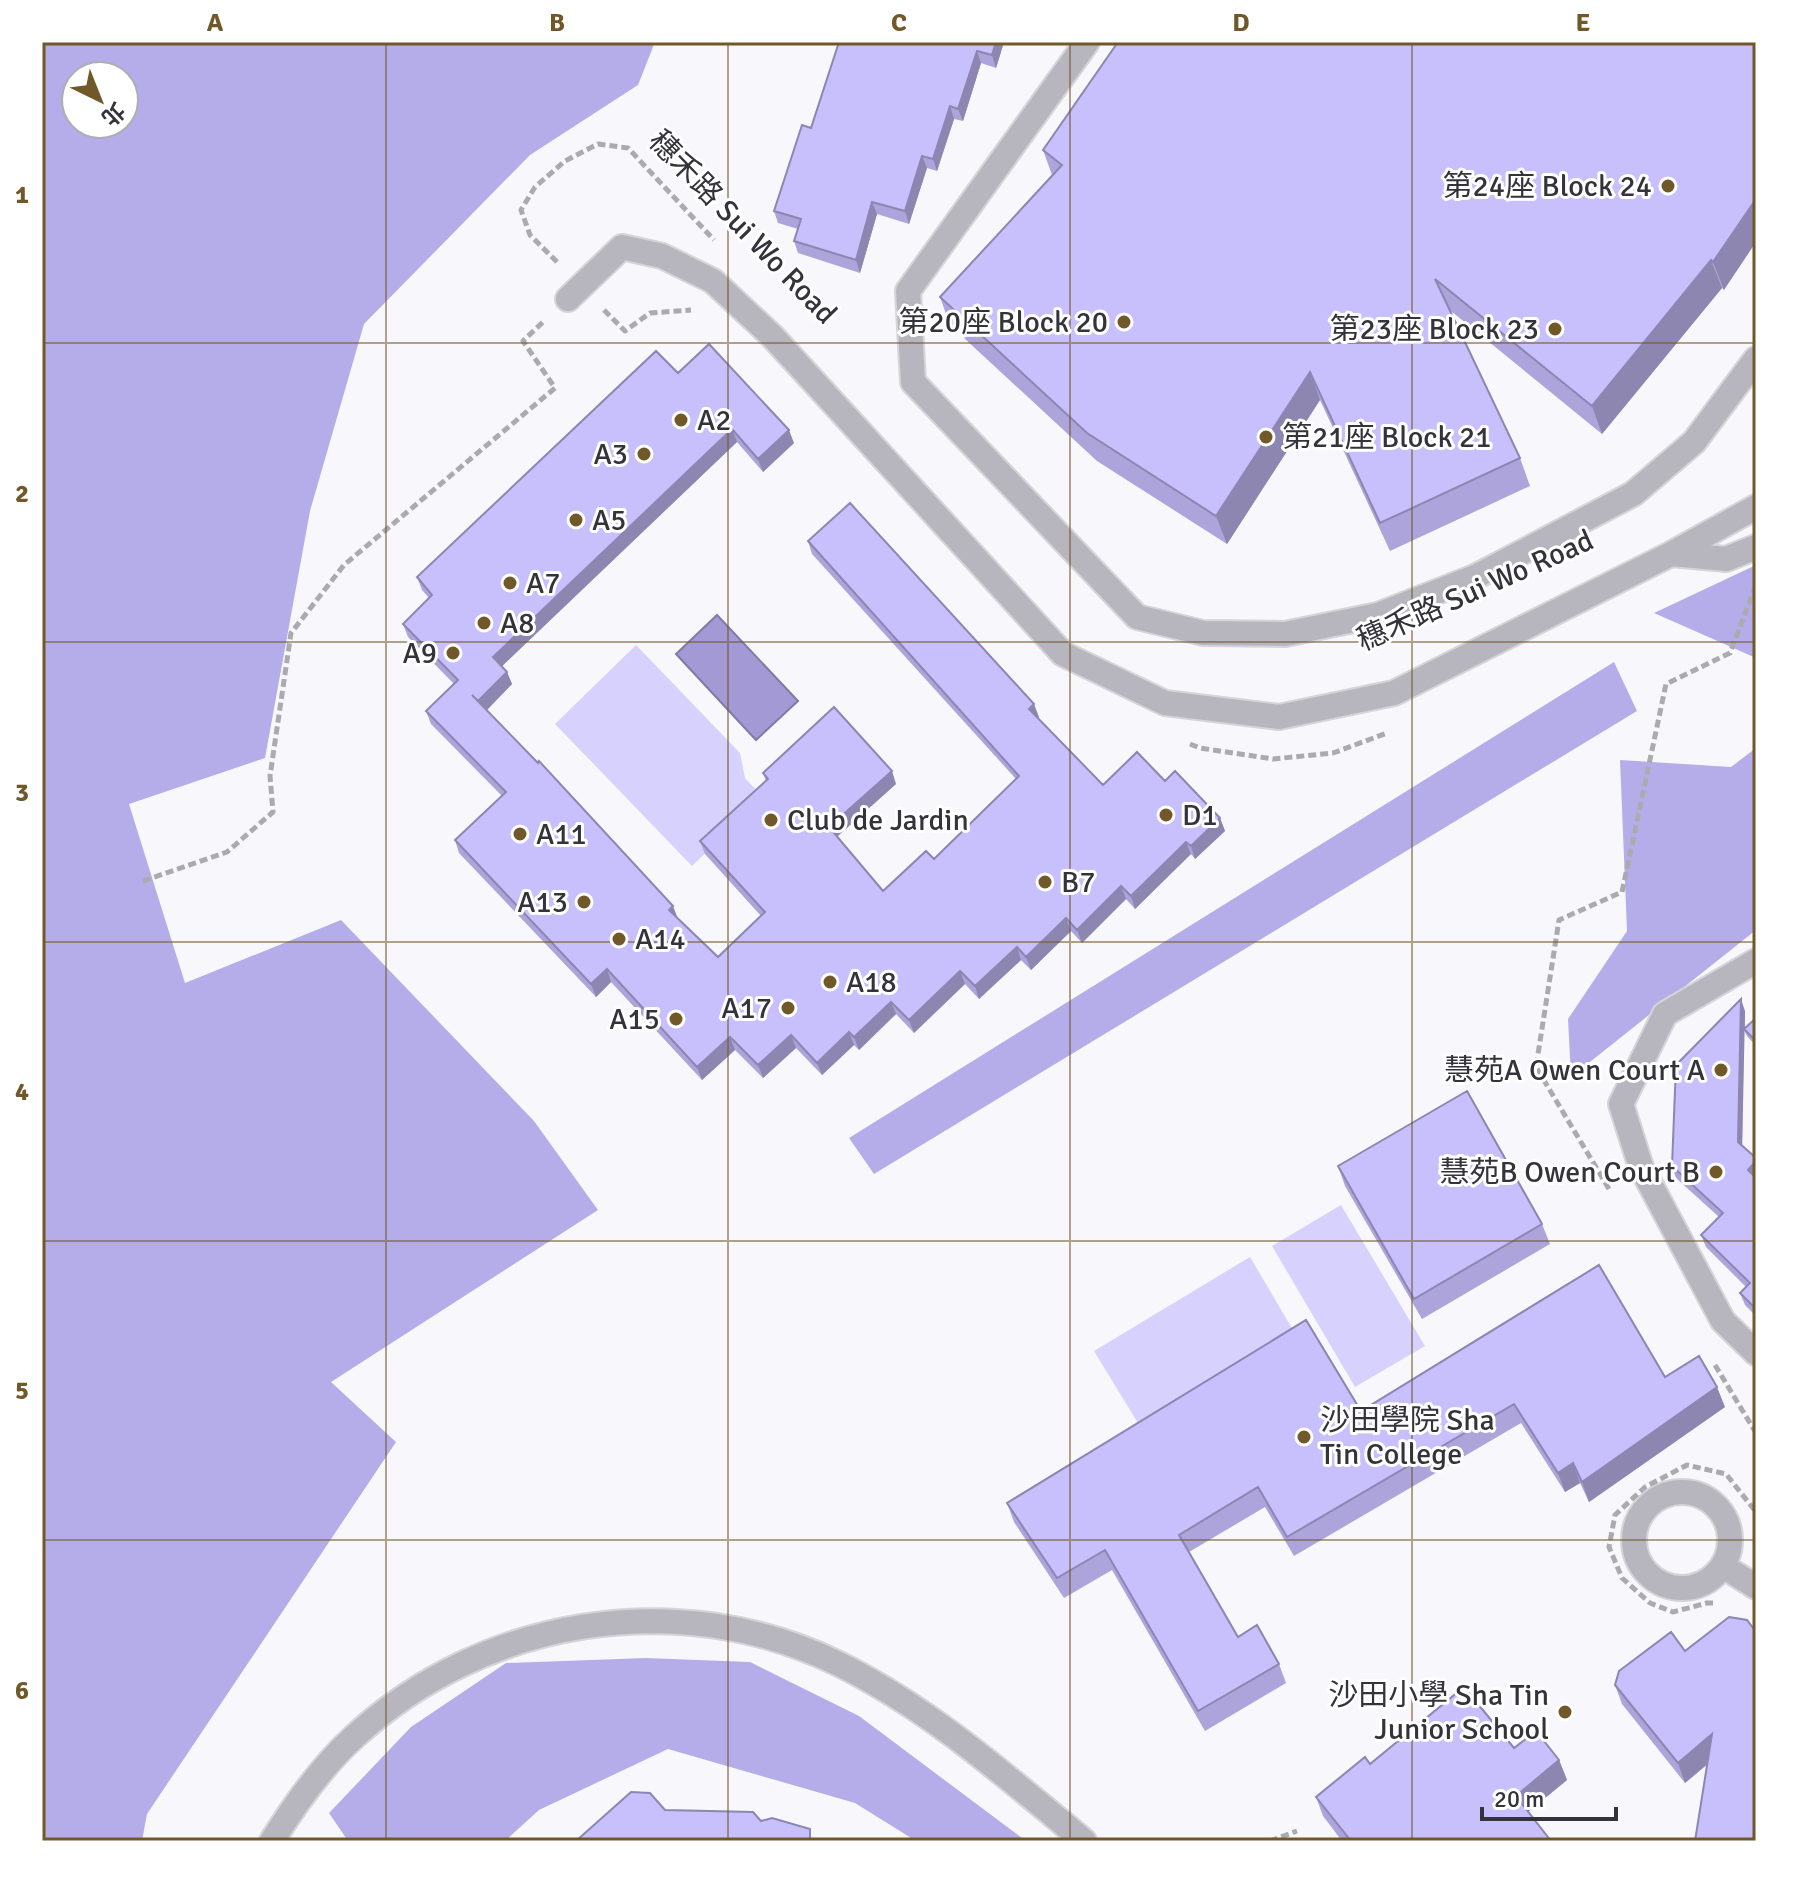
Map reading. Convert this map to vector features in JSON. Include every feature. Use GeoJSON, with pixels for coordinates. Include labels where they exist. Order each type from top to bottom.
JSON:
{"type":"FeatureCollection","features":[{"type":"Feature","properties":{"kind":"street"},"geometry":{"type":"LineString","coordinates":[[1087,42],[908,291],[913,382],[1137,617],[1203,633],[1285,634],[1378,615],[1475,577],[1633,494],[1694,442],[1756,359]]}},
{"type":"Feature","properties":{"kind":"street","name":"穗禾路 Sui Wo Road"},"geometry":{"type":"LineString","coordinates":[[575,293],[622,247],[662,256],[713,281],[773,337],[1063,654],[1165,703],[1279,717],[1394,693],[1671,554],[1756,507]]}},
{"type":"Feature","properties":{"kind":"street"},"geometry":{"type":"LineString","coordinates":[[1671,554],[1726,559],[1756,547]]}},
{"type":"Feature","properties":{"kind":"street"},"geometry":{"type":"LineString","coordinates":[[1756,961],[1665,1014],[1621,1104],[1641,1167],[1723,1321],[1756,1353]]}},
{"type":"Feature","properties":{"kind":"street"},"geometry":{"type":"LineString","coordinates":[[1674,1492],[1690,1492],[1704,1497],[1718,1507],[1730,1535],[1729,1551],[1723,1566],[1712,1578],[1698,1586],[1682,1589],[1666,1586],[1641,1567],[1633,1536],[1637,1520],[1646,1507],[1659,1497],[1674,1492]]}},
{"type":"Feature","properties":{"kind":"street"},"geometry":{"type":"LineString","coordinates":[[1723,1566],[1756,1587]]}},
{"type":"Feature","properties":{"kind":"street"},"geometry":{"type":"LineString","coordinates":[[272,1841],[300,1800],[354,1737],[390,1707],[426,1683],[488,1652],[536,1635],[573,1627],[660,1621],[747,1631],[839,1664],[942,1727],[1084,1841]]}},
{"type":"Feature","properties":{"kind":"path","name":"穗禾路 Sui Wo Road"},"geometry":{"type":"LineString","coordinates":[[701,313],[689,309],[650,313],[625,331],[575,293],[530,235],[521,210],[535,187],[565,161],[598,144],[628,148],[721,248]]}},
{"type":"Feature","properties":{"kind":"path"},"geometry":{"type":"LineString","coordinates":[[143,881],[227,852],[273,812],[270,776],[291,633],[344,565],[555,388],[523,341],[575,293]]}},
{"type":"Feature","properties":{"kind":"path"},"geometry":{"type":"LineString","coordinates":[[1536,1067],[1559,920],[1622,892],[1666,684],[1730,653],[1756,585]]}},
{"type":"Feature","properties":{"kind":"path"},"geometry":{"type":"LineString","coordinates":[[1185,742],[1200,748],[1273,759],[1333,753],[1389,732]]}},
{"type":"Feature","properties":{"kind":"path"},"geometry":{"type":"LineString","coordinates":[[1718,1603],[1673,1612],[1650,1603],[1622,1578],[1609,1547],[1615,1515],[1645,1487],[1687,1465],[1726,1474],[1756,1512]]}},
{"type":"Feature","properties":{"kind":"path"},"geometry":{"type":"LineString","coordinates":[[1270,1841],[1297,1831]]}},
{"type":"Feature","properties":{"kind":"shaded area"},"geometry":{"type":"Polygon","coordinates":[[[42,42],[655,42],[638,85],[530,155],[364,324],[310,511],[265,758],[129,804],[185,983],[341,920],[534,1121],[598,1210],[331,1382],[396,1442],[147,1814],[142,1841],[42,1841],[42,42]]]}},
{"type":"Feature","properties":{"kind":"shaded area"},"geometry":{"type":"Polygon","coordinates":[[[1756,565],[1756,658],[1654,613],[1756,565]]]}},
{"type":"Feature","properties":{"kind":"shaded area"},"geometry":{"type":"Polygon","coordinates":[[[717,615],[798,701],[756,740],[676,654],[717,615]]]}},
{"type":"Feature","properties":{"kind":"shaded area"},"geometry":{"type":"Polygon","coordinates":[[[636,645],[740,753],[745,778],[763,797],[692,866],[555,724],[636,645]]]}},
{"type":"Feature","properties":{"kind":"shaded area"},"geometry":{"type":"Polygon","coordinates":[[[1614,662],[1637,711],[874,1174],[849,1138],[1614,662]]]}},
{"type":"Feature","properties":{"kind":"shaded area"},"geometry":{"type":"Polygon","coordinates":[[[1756,748],[1756,930],[1571,1077],[1568,1019],[1627,931],[1620,760],[1731,767],[1756,748]]]}},
{"type":"Feature","properties":{"kind":"shaded area"},"geometry":{"type":"Polygon","coordinates":[[[1341,1205],[1425,1346],[1355,1387],[1272,1246],[1341,1205]]]}},
{"type":"Feature","properties":{"kind":"shaded area"},"geometry":{"type":"Polygon","coordinates":[[[1250,1257],[1299,1340],[1144,1433],[1094,1351],[1250,1257]]]}},
{"type":"Feature","properties":{"kind":"shaded area"},"geometry":{"type":"Polygon","coordinates":[[[646,1658],[750,1662],[859,1716],[1026,1841],[916,1841],[855,1803],[668,1749],[539,1810],[505,1841],[348,1841],[329,1813],[411,1727],[506,1663],[646,1658]]]}},
{"type":"Feature","properties":{"kind":"building"},"geometry":{"type":"Polygon","coordinates":[[[839,42],[996,42],[992,55],[977,51],[958,109],[950,106],[933,159],[922,156],[905,211],[872,202],[856,260],[794,241],[801,219],[774,211],[802,125],[811,128],[839,42]]]}},
{"type":"Feature","properties":{"kind":"building"},"geometry":{"type":"Polygon","coordinates":[[[1118,42],[1756,42],[1756,199],[1713,262],[1711,260],[1592,406],[1435,279],[1520,458],[1380,523],[1310,372],[1216,516],[1087,433],[940,297],[1062,165],[1043,150],[1118,42]]]}},
{"type":"Feature","properties":{"kind":"building"},"geometry":{"type":"Polygon","coordinates":[[[709,344],[789,430],[758,459],[732,429],[493,657],[507,672],[478,701],[472,695],[538,763],[539,761],[673,906],[669,910],[718,957],[765,912],[700,841],[768,779],[763,773],[834,707],[892,771],[829,827],[883,891],[926,851],[934,859],[1019,776],[808,541],[850,503],[1034,704],[1029,709],[1103,785],[1137,752],[1165,781],[1175,771],[1220,818],[1191,846],[1186,842],[1131,896],[1121,886],[1077,930],[1066,918],[1026,957],[1017,947],[975,986],[960,971],[909,1020],[891,1002],[854,1037],[849,1032],[817,1063],[791,1035],[758,1065],[730,1037],[697,1067],[607,969],[591,984],[455,840],[506,792],[426,711],[458,680],[403,624],[432,595],[417,577],[656,351],[678,373],[709,344]]]}},
{"type":"Feature","properties":{"kind":"building"},"geometry":{"type":"Polygon","coordinates":[[[1741,999],[1738,1142],[1756,1158],[1748,1170],[1756,1178],[1756,1309],[1740,1293],[1750,1283],[1701,1235],[1723,1213],[1672,1166],[1676,1065],[1741,999]]]}},
{"type":"Feature","properties":{"kind":"building"},"geometry":{"type":"Polygon","coordinates":[[[1756,1018],[1756,1041],[1744,1029],[1756,1018]]]}},
{"type":"Feature","properties":{"kind":"building"},"geometry":{"type":"Polygon","coordinates":[[[1467,1091],[1542,1224],[1414,1299],[1338,1166],[1467,1091]]]}},
{"type":"Feature","properties":{"kind":"building"},"geometry":{"type":"Polygon","coordinates":[[[1599,1265],[1665,1377],[1699,1356],[1717,1387],[1582,1482],[1573,1463],[1558,1473],[1514,1404],[1287,1537],[1258,1487],[1179,1535],[1238,1637],[1257,1625],[1279,1664],[1198,1711],[1105,1550],[1057,1578],[1007,1503],[1306,1320],[1361,1411],[1599,1265]]]}},
{"type":"Feature","properties":{"kind":"building"},"geometry":{"type":"Polygon","coordinates":[[[1729,1617],[1747,1620],[1756,1632],[1756,1841],[1695,1841],[1712,1734],[1678,1763],[1615,1685],[1619,1671],[1671,1632],[1685,1651],[1729,1617]]]}},
{"type":"Feature","properties":{"kind":"building"},"geometry":{"type":"Polygon","coordinates":[[[1464,1687],[1514,1748],[1536,1731],[1559,1760],[1516,1796],[1551,1841],[1351,1841],[1316,1797],[1365,1757],[1370,1764],[1464,1687]]]}},
{"type":"Feature","properties":{"kind":"building"},"geometry":{"type":"Polygon","coordinates":[[[631,1792],[650,1793],[665,1810],[753,1812],[761,1821],[772,1818],[810,1829],[810,1841],[576,1841],[631,1792]]]}},
{"type":"Feature","properties":{"kind":"place","name":"第24座 Block 24"},"geometry":{"type":"Point","coordinates":[1668,186]}},
{"type":"Feature","properties":{"kind":"place","name":"第20座 Block 20"},"geometry":{"type":"Point","coordinates":[1124,322]}},
{"type":"Feature","properties":{"kind":"place","name":"第23座 Block 23"},"geometry":{"type":"Point","coordinates":[1555,329]}},
{"type":"Feature","properties":{"kind":"place","name":"A2"},"geometry":{"type":"Point","coordinates":[681,420]}},
{"type":"Feature","properties":{"kind":"place","name":"第21座 Block 21"},"geometry":{"type":"Point","coordinates":[1266,437]}},
{"type":"Feature","properties":{"kind":"place","name":"A3"},"geometry":{"type":"Point","coordinates":[644,454]}},
{"type":"Feature","properties":{"kind":"place","name":"A5"},"geometry":{"type":"Point","coordinates":[576,520]}},
{"type":"Feature","properties":{"kind":"place","name":"A7"},"geometry":{"type":"Point","coordinates":[510,583]}},
{"type":"Feature","properties":{"kind":"place","name":"A8"},"geometry":{"type":"Point","coordinates":[484,623]}},
{"type":"Feature","properties":{"kind":"place","name":"A9"},"geometry":{"type":"Point","coordinates":[453,653]}},
{"type":"Feature","properties":{"kind":"place","name":"D1"},"geometry":{"type":"Point","coordinates":[1166,815]}},
{"type":"Feature","properties":{"kind":"place","name":"Club de Jardin"},"geometry":{"type":"Point","coordinates":[771,820]}},
{"type":"Feature","properties":{"kind":"place","name":"A11"},"geometry":{"type":"Point","coordinates":[520,834]}},
{"type":"Feature","properties":{"kind":"place","name":"B7"},"geometry":{"type":"Point","coordinates":[1045,882]}},
{"type":"Feature","properties":{"kind":"place","name":"A13"},"geometry":{"type":"Point","coordinates":[584,902]}},
{"type":"Feature","properties":{"kind":"place","name":"A14"},"geometry":{"type":"Point","coordinates":[619,939]}},
{"type":"Feature","properties":{"kind":"place","name":"A18"},"geometry":{"type":"Point","coordinates":[830,982]}},
{"type":"Feature","properties":{"kind":"place","name":"A17"},"geometry":{"type":"Point","coordinates":[788,1008]}},
{"type":"Feature","properties":{"kind":"place","name":"A15"},"geometry":{"type":"Point","coordinates":[676,1019]}},
{"type":"Feature","properties":{"kind":"place","name":"慧苑A Owen Court A"},"geometry":{"type":"Point","coordinates":[1721,1070]}},
{"type":"Feature","properties":{"kind":"place","name":"慧苑B Owen Court B"},"geometry":{"type":"Point","coordinates":[1716,1172]}},
{"type":"Feature","properties":{"kind":"place","name":"沙田學院 Sha Tin College"},"geometry":{"type":"Point","coordinates":[1304,1437]}},
{"type":"Feature","properties":{"kind":"place","name":"沙田小學 Sha Tin Junior School"},"geometry":{"type":"Point","coordinates":[1565,1712]}}]}
